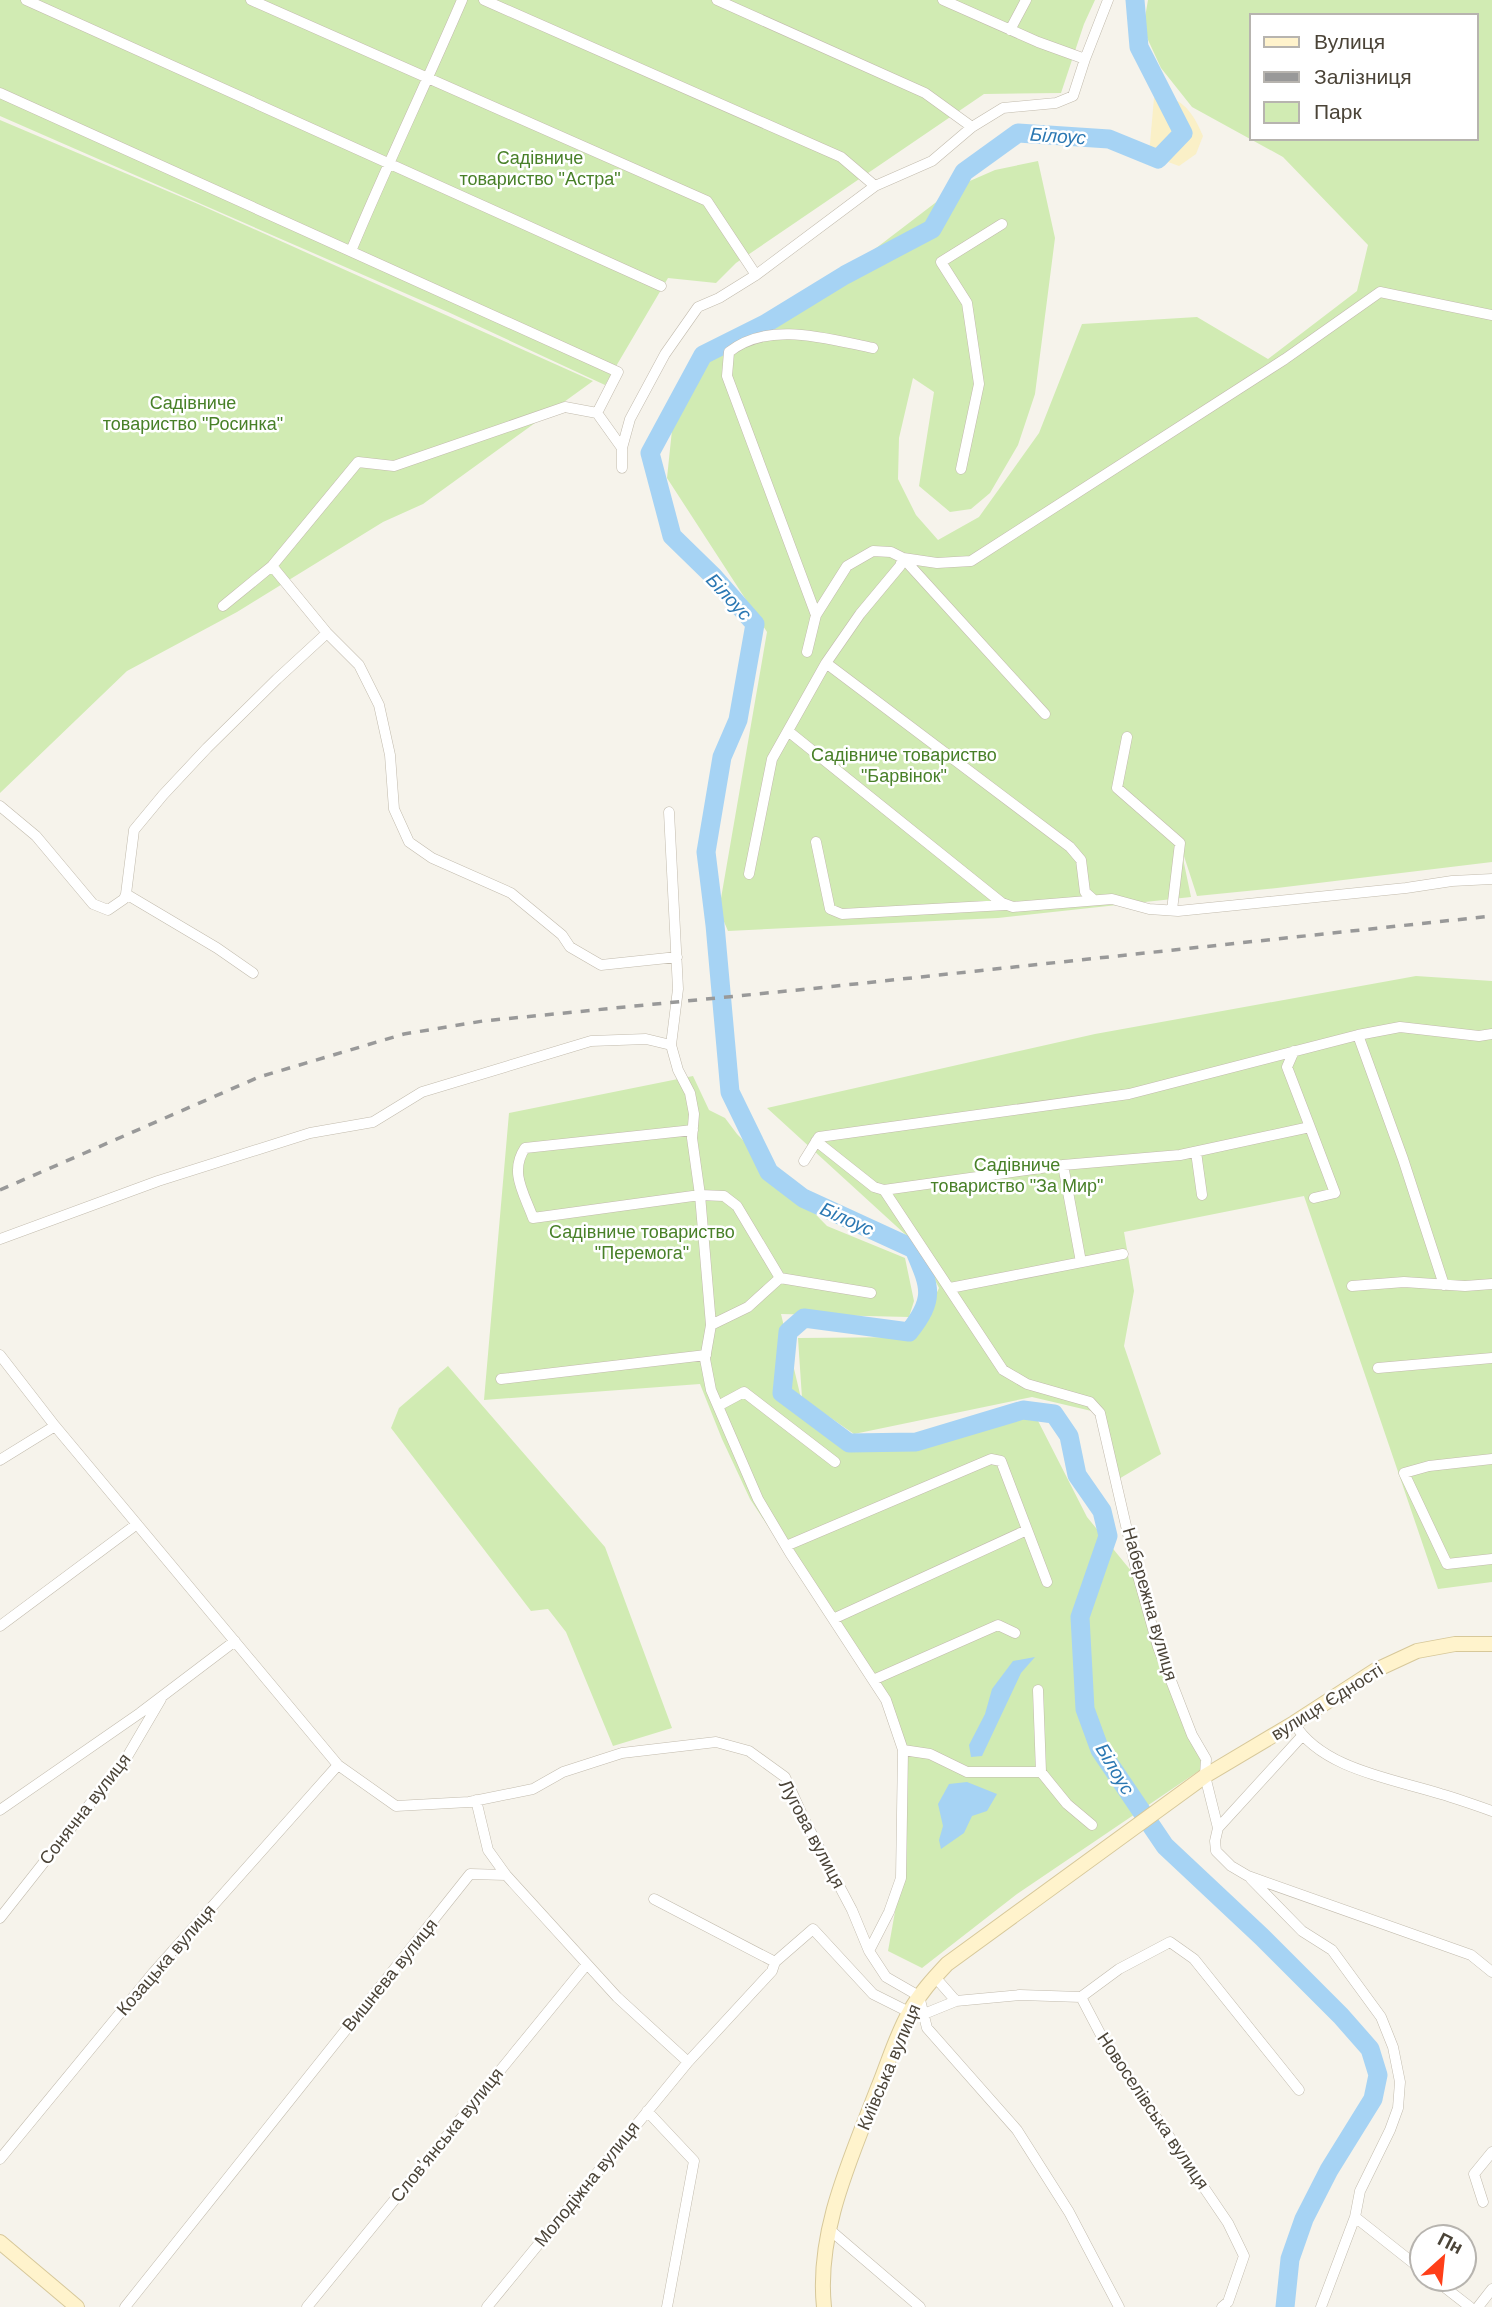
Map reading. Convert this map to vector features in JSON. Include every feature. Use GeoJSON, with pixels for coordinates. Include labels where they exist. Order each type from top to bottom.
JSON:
{"type":"FeatureCollection","features":[{"type":"Feature","properties":{"kind":"main road","name":"вулиця Єдності"},"geometry":{"type":"LineString","coordinates":[[1122,1839],[1205,1776],[1298,1730],[1398,1658],[1437,1647],[1492,1644]]}},
{"type":"Feature","properties":{"kind":"main road","name":"Київська вулиця"},"geometry":{"type":"LineString","coordinates":[[824,2307],[824,2275],[830,2230],[842,2180],[916,2013],[919,1996],[934,1977],[963,1951],[1122,1839]]}},
{"type":"Feature","properties":{"kind":"main road"},"geometry":{"type":"LineString","coordinates":[[0,2242],[67,2304]]}},
{"type":"Feature","properties":{"kind":"street"},"geometry":{"type":"LineString","coordinates":[[26,0],[661,286]]}},
{"type":"Feature","properties":{"kind":"street"},"geometry":{"type":"LineString","coordinates":[[251,0],[707,201],[756,275]]}},
{"type":"Feature","properties":{"kind":"street"},"geometry":{"type":"LineString","coordinates":[[351,251],[462,0]]}},
{"type":"Feature","properties":{"kind":"street"},"geometry":{"type":"LineString","coordinates":[[484,0],[841,157],[875,186]]}},
{"type":"Feature","properties":{"kind":"street"},"geometry":{"type":"LineString","coordinates":[[717,0],[925,93],[972,127]]}},
{"type":"Feature","properties":{"kind":"street"},"geometry":{"type":"LineString","coordinates":[[943,0],[1085,59]]}},
{"type":"Feature","properties":{"kind":"street"},"geometry":{"type":"LineString","coordinates":[[1010,30],[1026,0]]}},
{"type":"Feature","properties":{"kind":"street"},"geometry":{"type":"LineString","coordinates":[[622,468],[622,449],[630,419],[665,354],[698,307],[719,298],[756,275],[875,186],[932,161],[972,127],[1003,108],[1056,103],[1073,96],[1108,0]]}},
{"type":"Feature","properties":{"kind":"street"},"geometry":{"type":"LineString","coordinates":[[0,93],[618,372],[597,413]]}},
{"type":"Feature","properties":{"kind":"street"},"geometry":{"type":"LineString","coordinates":[[961,469],[979,384],[967,303],[941,262],[1002,224]]}},
{"type":"Feature","properties":{"kind":"street"},"geometry":{"type":"LineString","coordinates":[[807,652],[817,615],[847,566],[873,551],[891,552],[903,558],[937,563],[971,561],[1285,359],[1380,292],[1492,315]]}},
{"type":"Feature","properties":{"kind":"street"},"geometry":{"type":"LineString","coordinates":[[817,615],[727,376],[729,352],[739,344],[761,336],[810,335],[873,348]]}},
{"type":"Feature","properties":{"kind":"street"},"geometry":{"type":"LineString","coordinates":[[223,607],[272,566],[358,462],[394,466],[565,407],[597,413],[622,449]]}},
{"type":"Feature","properties":{"kind":"street"},"geometry":{"type":"LineString","coordinates":[[748,874],[772,759],[826,663],[860,614],[900,566],[903,558]]}},
{"type":"Feature","properties":{"kind":"street"},"geometry":{"type":"LineString","coordinates":[[903,558],[1045,714]]}},
{"type":"Feature","properties":{"kind":"street"},"geometry":{"type":"LineString","coordinates":[[272,566],[327,633],[359,665],[379,705],[390,755],[394,809],[409,842],[432,858],[511,893],[562,935],[570,947],[601,965],[677,957]]}},
{"type":"Feature","properties":{"kind":"street"},"geometry":{"type":"LineString","coordinates":[[0,806],[36,836],[93,904],[108,910],[124,899],[126,894],[135,830],[207,748],[327,633]]}},
{"type":"Feature","properties":{"kind":"street"},"geometry":{"type":"LineString","coordinates":[[826,663],[1070,847],[1081,860],[1085,892],[1094,900]]}},
{"type":"Feature","properties":{"kind":"street"},"geometry":{"type":"LineString","coordinates":[[788,731],[1006,905]]}},
{"type":"Feature","properties":{"kind":"street"},"geometry":{"type":"LineString","coordinates":[[1127,737],[1117,788],[1180,843],[1172,910]]}},
{"type":"Feature","properties":{"kind":"street"},"geometry":{"type":"LineString","coordinates":[[669,812],[678,989],[671,1045],[678,1070],[690,1093],[695,1114],[693,1130],[711,1325],[706,1355],[712,1390],[758,1499],[886,1699],[903,1750],[901,1878],[889,1912],[869,1951]]}},
{"type":"Feature","properties":{"kind":"street"},"geometry":{"type":"LineString","coordinates":[[816,842],[830,909],[842,914],[1006,905],[1013,907],[1112,899],[1149,909],[1172,910],[1492,879]]}},
{"type":"Feature","properties":{"kind":"street"},"geometry":{"type":"LineString","coordinates":[[126,894],[217,948],[253,974]]}},
{"type":"Feature","properties":{"kind":"street"},"geometry":{"type":"LineString","coordinates":[[804,1161],[819,1137],[1129,1094],[1358,1035],[1400,1027],[1479,1036],[1492,1034]]}},
{"type":"Feature","properties":{"kind":"street"},"geometry":{"type":"LineString","coordinates":[[1358,1035],[1403,1159],[1444,1285]]}},
{"type":"Feature","properties":{"kind":"street"},"geometry":{"type":"LineString","coordinates":[[0,1239],[158,1181],[310,1133],[373,1122],[422,1092],[591,1041],[646,1039],[671,1045]]}},
{"type":"Feature","properties":{"kind":"street"},"geometry":{"type":"LineString","coordinates":[[1294,1051],[1287,1067],[1335,1193],[1314,1198]]}},
{"type":"Feature","properties":{"kind":"street"},"geometry":{"type":"LineString","coordinates":[[816,1141],[874,1188],[884,1190],[1063,1165],[1180,1155],[1310,1127]]}},
{"type":"Feature","properties":{"kind":"street"},"geometry":{"type":"LineString","coordinates":[[693,1130],[525,1148],[516,1170],[533,1218],[700,1195],[724,1196],[737,1206],[780,1278],[872,1293]]}},
{"type":"Feature","properties":{"kind":"street"},"geometry":{"type":"LineString","coordinates":[[1196,1152],[1202,1195]]}},
{"type":"Feature","properties":{"kind":"street"},"geometry":{"type":"LineString","coordinates":[[1063,1165],[1081,1262]]}},
{"type":"Feature","properties":{"kind":"street","name":"Набережна вулиця"},"geometry":{"type":"LineString","coordinates":[[884,1190],[1003,1370],[1027,1384],[1090,1402],[1100,1413],[1136,1569],[1158,1647],[1192,1735],[1206,1759],[1205,1776],[1218,1828],[1216,1852],[1231,1866],[1248,1876],[1471,1955],[1492,1972]]}},
{"type":"Feature","properties":{"kind":"street"},"geometry":{"type":"LineString","coordinates":[[950,1288],[1123,1254]]}},
{"type":"Feature","properties":{"kind":"street"},"geometry":{"type":"LineString","coordinates":[[711,1325],[748,1307],[780,1278]]}},
{"type":"Feature","properties":{"kind":"street"},"geometry":{"type":"LineString","coordinates":[[1352,1286],[1404,1282],[1465,1286],[1492,1284]]}},
{"type":"Feature","properties":{"kind":"street","name":"Лугова вулиця"},"geometry":{"type":"LineString","coordinates":[[0,1355],[55,1426],[338,1765],[396,1806],[476,1800],[534,1789],[563,1772],[622,1753],[716,1742],[749,1751],[785,1777],[852,1910],[869,1951],[886,1977],[919,1996]]}},
{"type":"Feature","properties":{"kind":"street"},"geometry":{"type":"LineString","coordinates":[[501,1379],[706,1355]]}},
{"type":"Feature","properties":{"kind":"street"},"geometry":{"type":"LineString","coordinates":[[1378,1368],[1492,1357]]}},
{"type":"Feature","properties":{"kind":"street"},"geometry":{"type":"LineString","coordinates":[[718,1406],[744,1392],[835,1462]]}},
{"type":"Feature","properties":{"kind":"street"},"geometry":{"type":"LineString","coordinates":[[0,1460],[55,1426]]}},
{"type":"Feature","properties":{"kind":"street"},"geometry":{"type":"LineString","coordinates":[[786,1546],[991,1459],[1000,1461],[1047,1582]]}},
{"type":"Feature","properties":{"kind":"street"},"geometry":{"type":"LineString","coordinates":[[1492,1459],[1429,1466],[1404,1473],[1447,1564],[1492,1559]]}},
{"type":"Feature","properties":{"kind":"street"},"geometry":{"type":"LineString","coordinates":[[0,1626],[137,1524]]}},
{"type":"Feature","properties":{"kind":"street"},"geometry":{"type":"LineString","coordinates":[[834,1619],[1027,1530]]}},
{"type":"Feature","properties":{"kind":"street"},"geometry":{"type":"LineString","coordinates":[[873,1681],[998,1625],[1015,1633]]}},
{"type":"Feature","properties":{"kind":"street","name":"Сонячна вулиця"},"geometry":{"type":"LineString","coordinates":[[0,1810],[163,1696],[235,1641]]}},
{"type":"Feature","properties":{"kind":"street"},"geometry":{"type":"LineString","coordinates":[[1038,1690],[1041,1772],[1067,1804],[1092,1825]]}},
{"type":"Feature","properties":{"kind":"street","name":"Сонячна вулиця"},"geometry":{"type":"LineString","coordinates":[[0,1918],[127,1758],[163,1696]]}},
{"type":"Feature","properties":{"kind":"street"},"geometry":{"type":"LineString","coordinates":[[1218,1828],[1298,1730],[1333,1758],[1374,1775],[1492,1811]]}},
{"type":"Feature","properties":{"kind":"street"},"geometry":{"type":"LineString","coordinates":[[903,1750],[930,1754],[967,1772],[1041,1772]]}},
{"type":"Feature","properties":{"kind":"street","name":"Козацька вулиця"},"geometry":{"type":"LineString","coordinates":[[0,2159],[153,1973],[338,1765]]}},
{"type":"Feature","properties":{"kind":"street"},"geometry":{"type":"LineString","coordinates":[[476,1800],[488,1850],[506,1875],[617,1997],[688,2062]]}},
{"type":"Feature","properties":{"kind":"street","name":"Вишнева вулиця"},"geometry":{"type":"LineString","coordinates":[[125,2307],[470,1874],[506,1875]]}},
{"type":"Feature","properties":{"kind":"street"},"geometry":{"type":"LineString","coordinates":[[1248,1876],[1303,1931],[1332,1950],[1381,2017],[1393,2047],[1400,2082],[1398,2108],[1360,2191],[1356,2217],[1321,2307]]}},
{"type":"Feature","properties":{"kind":"street"},"geometry":{"type":"LineString","coordinates":[[654,1899],[775,1962]]}},
{"type":"Feature","properties":{"kind":"street","name":"Молодіжна вулиця"},"geometry":{"type":"LineString","coordinates":[[487,2307],[688,2062],[772,1971],[775,1962],[813,1929],[873,1994],[916,2013]]}},
{"type":"Feature","properties":{"kind":"street"},"geometry":{"type":"LineString","coordinates":[[1119,2307],[1069,2212],[1017,2130],[916,2013],[957,2001],[1020,1995],[1081,1997],[1119,1969],[1170,1942],[1194,1959],[1300,2090]]}},
{"type":"Feature","properties":{"kind":"street","name":"Словʼянська вулиця"},"geometry":{"type":"LineString","coordinates":[[307,2307],[587,1964]]}},
{"type":"Feature","properties":{"kind":"street"},"geometry":{"type":"LineString","coordinates":[[934,1977],[957,2001]]}},
{"type":"Feature","properties":{"kind":"street","name":"Новоселівська вулиця"},"geometry":{"type":"LineString","coordinates":[[1081,1997],[1103,2039],[1228,2223],[1244,2256],[1228,2302],[1222,2307]]}},
{"type":"Feature","properties":{"kind":"street"},"geometry":{"type":"LineString","coordinates":[[647,2111],[694,2161],[667,2307]]}},
{"type":"Feature","properties":{"kind":"street"},"geometry":{"type":"LineString","coordinates":[[1483,2202],[1474,2174],[1492,2152]]}},
{"type":"Feature","properties":{"kind":"street"},"geometry":{"type":"LineString","coordinates":[[1356,2217],[1408,2259]]}},
{"type":"Feature","properties":{"kind":"street"},"geometry":{"type":"LineString","coordinates":[[830,2230],[920,2307]]}},
{"type":"Feature","properties":{"kind":"street"},"geometry":{"type":"LineString","coordinates":[[1478,2307],[1492,2289]]}},
{"type":"Feature","properties":{"kind":"street"},"geometry":{"type":"LineString","coordinates":[[1452,2293],[1470,2307]]}},
{"type":"Feature","properties":{"kind":"green space","name":"Садівниче товариство \"Астра\""},"geometry":{"type":"Polygon","coordinates":[[[0,0],[1095,0],[1061,93],[984,94],[736,263],[716,283],[668,278],[605,385],[448,312],[0,116],[0,0]]]}},
{"type":"Feature","properties":{"kind":"green space","name":"Садівниче товариство \"Барвінок\""},"geometry":{"type":"Polygon","coordinates":[[[1148,0],[1492,0],[1492,862],[1197,896],[1180,844],[1191,897],[998,918],[728,931],[719,910],[767,632],[667,478],[675,401],[706,357],[729,352],[761,336],[956,187],[995,170],[1038,161],[1055,238],[1035,394],[1018,445],[990,493],[971,509],[950,512],[919,486],[934,392],[913,378],[899,438],[898,479],[916,515],[938,540],[979,517],[1039,433],[1082,324],[1197,317],[1268,359],[1357,291],[1368,245],[1283,157],[1252,140],[1478,140],[1478,14],[1250,14],[1250,139],[1192,107],[1161,68],[1143,29],[1148,0]]]}},
{"type":"Feature","properties":{"kind":"green space","name":"Садівниче товариство \"Росинка\""},"geometry":{"type":"Polygon","coordinates":[[[0,120],[198,204],[593,381],[423,504],[383,522],[237,612],[127,671],[0,793],[0,120]]]}},
{"type":"Feature","properties":{"kind":"green space","name":"Садівниче товариство \"За Мир\""},"geometry":{"type":"Polygon","coordinates":[[[1416,976],[1492,981],[1492,1582],[1438,1589],[1304,1196],[1124,1232],[1134,1291],[1124,1346],[1161,1454],[1117,1480],[1100,1413],[1032,1397],[854,1434],[802,1398],[798,1338],[916,1337],[939,1288],[918,1246],[767,1108],[1095,1034],[1416,976]]]}},
{"type":"Feature","properties":{"kind":"green space","name":"Садівниче товариство \"Перемога\""},"geometry":{"type":"Polygon","coordinates":[[[693,1076],[709,1110],[725,1118],[737,1134],[827,1226],[905,1258],[914,1301],[909,1317],[781,1314],[805,1415],[839,1441],[869,1450],[964,1431],[1034,1413],[1087,1517],[1132,1572],[1163,1676],[1206,1766],[1017,1894],[922,1968],[888,1951],[901,1878],[907,1809],[899,1724],[750,1499],[700,1384],[484,1400],[509,1113],[693,1076]]]}},
{"type":"Feature","properties":{"kind":"green space"},"geometry":{"type":"Polygon","coordinates":[[[448,1366],[605,1547],[672,1728],[613,1746],[566,1632],[548,1609],[531,1611],[391,1428],[399,1408],[448,1366]]]}},
{"type":"Feature","properties":{"kind":"sand"},"geometry":{"type":"Polygon","coordinates":[[[1165,97],[1184,106],[1203,136],[1196,154],[1179,166],[1149,155],[1154,98],[1165,97]]]}},
{"type":"Feature","properties":{"kind":"water"},"geometry":{"type":"Polygon","coordinates":[[[1035,1657],[1021,1673],[982,1756],[971,1757],[969,1745],[985,1714],[992,1689],[1013,1661],[1035,1657]]]}},
{"type":"Feature","properties":{"kind":"water"},"geometry":{"type":"Polygon","coordinates":[[[967,1782],[997,1794],[987,1811],[972,1816],[964,1833],[941,1849],[939,1840],[943,1826],[938,1804],[949,1784],[967,1782]]]}},
{"type":"Feature","properties":{"kind":"waterway","name":"Білоус"},"geometry":{"type":"LineString","coordinates":[[1135,0],[1139,47],[1183,133],[1158,159],[1109,139],[1018,133],[964,172],[932,229],[845,275],[765,324],[703,355],[650,453],[672,536],[713,576],[755,624],[738,720],[722,757],[706,852],[730,1092],[769,1172],[803,1198],[914,1249],[927,1283],[927,1301],[909,1332],[804,1318],[788,1332],[782,1393],[849,1443],[916,1442],[1023,1410],[1054,1414],[1069,1436],[1077,1475],[1102,1511],[1108,1536],[1080,1617],[1085,1709],[1100,1750],[1165,1846],[1341,2016],[1370,2049],[1378,2075],[1373,2099],[1329,2170],[1304,2219],[1290,2259],[1285,2307]]}},
{"type":"Feature","properties":{"kind":"railway"},"geometry":{"type":"LineString","coordinates":[[0,1190],[259,1077],[404,1034],[483,1021],[1492,916]]}}]}
